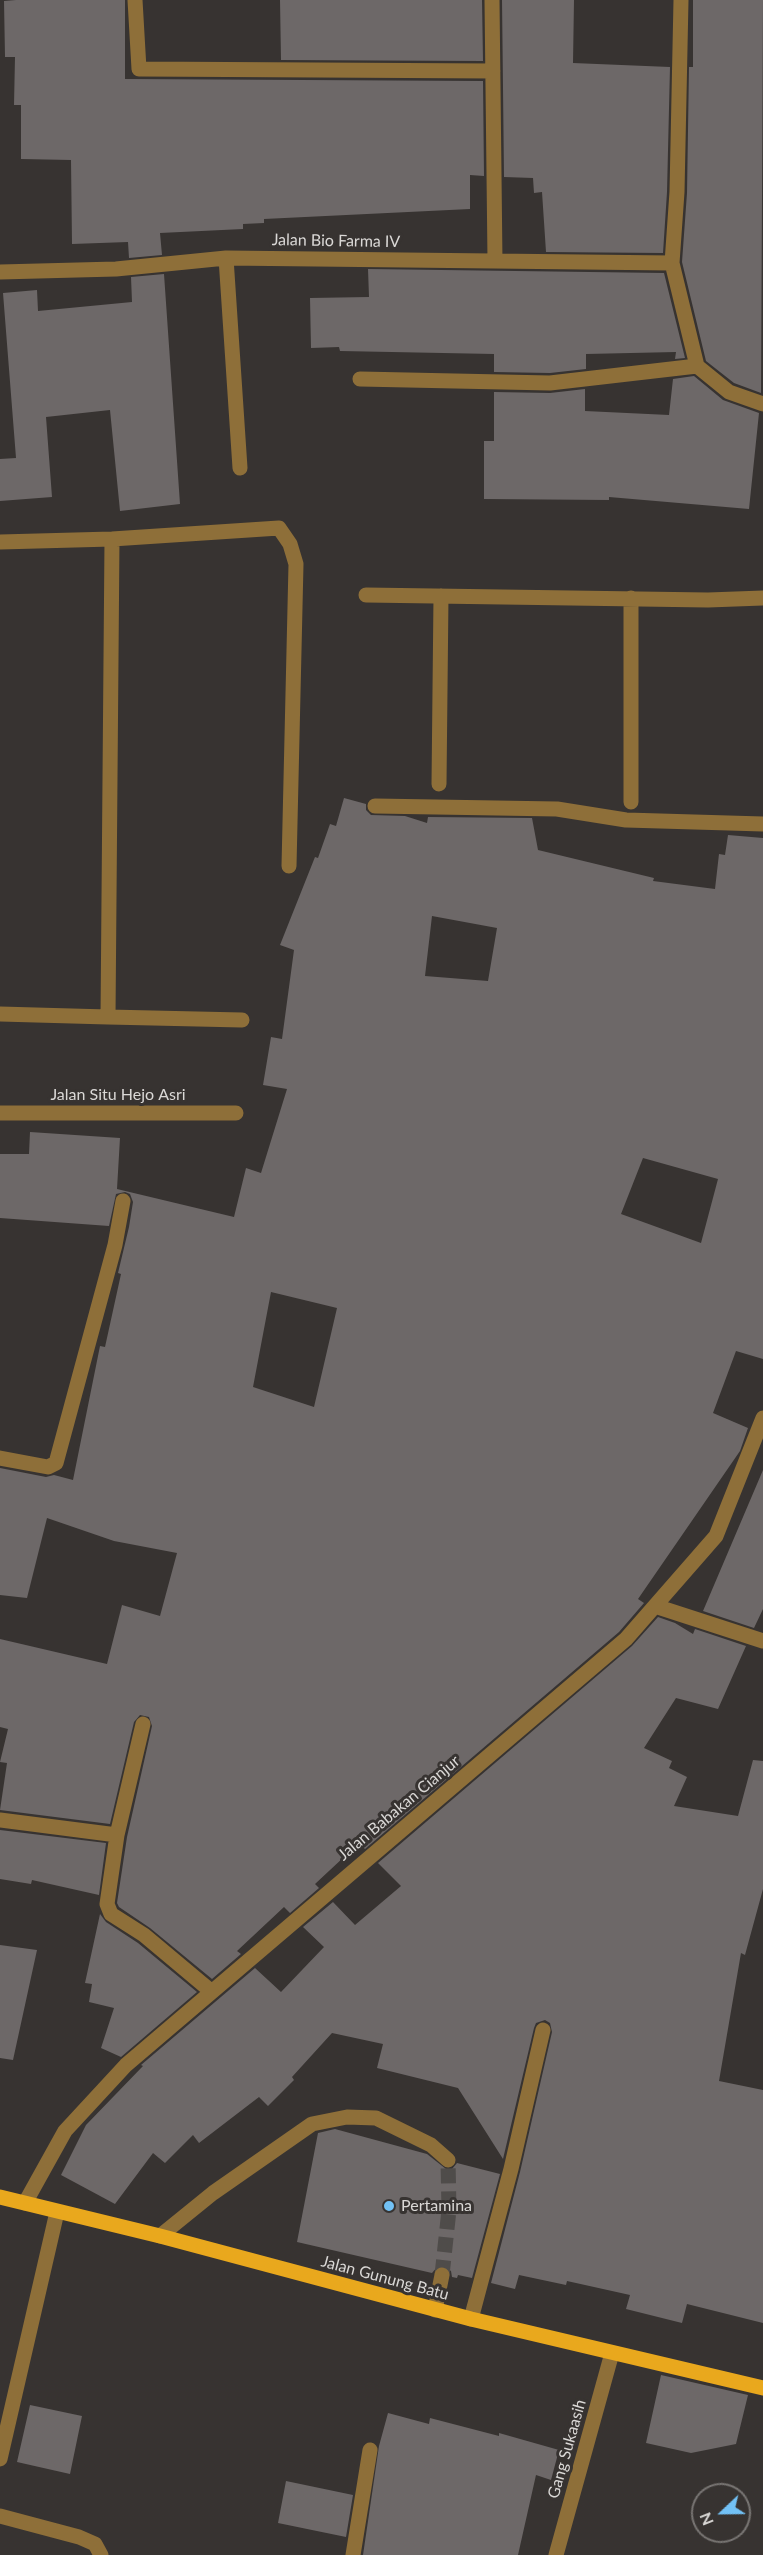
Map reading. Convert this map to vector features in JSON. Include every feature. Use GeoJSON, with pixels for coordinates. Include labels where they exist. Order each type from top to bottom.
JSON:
{"type":"FeatureCollection","features":[{"type":"Feature","properties":{"kind":"main road","name":"Jalan Gunung Batu"},"geometry":{"type":"LineString","coordinates":[[0,2197],[160,2236],[435,2310],[763,2388]]}},
{"type":"Feature","properties":{"kind":"street"},"geometry":{"type":"LineString","coordinates":[[135,0],[139,69],[493,71]]}},
{"type":"Feature","properties":{"kind":"street"},"geometry":{"type":"LineString","coordinates":[[492,0],[495,261]]}},
{"type":"Feature","properties":{"kind":"street"},"geometry":{"type":"LineString","coordinates":[[681,0],[677,192],[672,263],[697,366],[729,392],[763,404]]}},
{"type":"Feature","properties":{"kind":"street"},"geometry":{"type":"LineString","coordinates":[[226,258],[240,468]]}},
{"type":"Feature","properties":{"kind":"street","name":"Jalan Bio Farma IV"},"geometry":{"type":"LineString","coordinates":[[0,272],[116,269],[226,258],[672,263]]}},
{"type":"Feature","properties":{"kind":"street"},"geometry":{"type":"LineString","coordinates":[[360,379],[550,383],[697,366]]}},
{"type":"Feature","properties":{"kind":"street"},"geometry":{"type":"LineString","coordinates":[[0,542],[112,539],[279,528],[290,544],[296,564],[289,866]]}},
{"type":"Feature","properties":{"kind":"street"},"geometry":{"type":"LineString","coordinates":[[108,1017],[112,539]]}},
{"type":"Feature","properties":{"kind":"street"},"geometry":{"type":"LineString","coordinates":[[366,595],[708,600],[763,598]]}},
{"type":"Feature","properties":{"kind":"street"},"geometry":{"type":"LineString","coordinates":[[439,784],[441,596]]}},
{"type":"Feature","properties":{"kind":"street"},"geometry":{"type":"LineString","coordinates":[[631,598],[631,802]]}},
{"type":"Feature","properties":{"kind":"street"},"geometry":{"type":"LineString","coordinates":[[375,806],[556,809],[626,820],[763,824]]}},
{"type":"Feature","properties":{"kind":"street"},"geometry":{"type":"LineString","coordinates":[[0,1014],[242,1020]]}},
{"type":"Feature","properties":{"kind":"street","name":"Jalan Situ Hejo Asri"},"geometry":{"type":"LineString","coordinates":[[0,1113],[236,1113]]}},
{"type":"Feature","properties":{"kind":"street"},"geometry":{"type":"LineString","coordinates":[[0,1458],[48,1467],[56,1463],[115,1245],[123,1201]]}},
{"type":"Feature","properties":{"kind":"street","name":"Jalan Babakan Cianjur"},"geometry":{"type":"LineString","coordinates":[[26,2203],[65,2131],[126,2065],[626,1639],[716,1536],[763,1418]]}},
{"type":"Feature","properties":{"kind":"street"},"geometry":{"type":"LineString","coordinates":[[655,1606],[763,1641]]}},
{"type":"Feature","properties":{"kind":"street"},"geometry":{"type":"LineString","coordinates":[[143,1724],[117,1834],[107,1904],[111,1914],[144,1935],[212,1992]]}},
{"type":"Feature","properties":{"kind":"street"},"geometry":{"type":"LineString","coordinates":[[0,1820],[117,1834]]}},
{"type":"Feature","properties":{"kind":"street"},"geometry":{"type":"LineString","coordinates":[[471,2319],[511,2169],[543,2030]]}},
{"type":"Feature","properties":{"kind":"street"},"geometry":{"type":"LineString","coordinates":[[160,2236],[213,2193],[312,2124],[347,2117],[376,2118],[431,2145],[448,2160]]}},
{"type":"Feature","properties":{"kind":"street"},"geometry":{"type":"LineString","coordinates":[[0,2459],[57,2212]]}},
{"type":"Feature","properties":{"kind":"street"},"geometry":{"type":"LineString","coordinates":[[435,2310],[442,2275]]}},
{"type":"Feature","properties":{"kind":"street","name":"Gang Sukaasih"},"geometry":{"type":"LineString","coordinates":[[556,2555],[612,2353]]}},
{"type":"Feature","properties":{"kind":"street"},"geometry":{"type":"LineString","coordinates":[[353,2555],[370,2450]]}},
{"type":"Feature","properties":{"kind":"street"},"geometry":{"type":"LineString","coordinates":[[0,2516],[79,2537],[95,2544],[101,2555]]}},
{"type":"Feature","properties":{"kind":"building"},"geometry":{"type":"Polygon","coordinates":[[[125,0],[125,79],[483,81],[484,176],[470,175],[470,209],[264,219],[264,223],[243,224],[243,229],[160,233],[162,255],[129,258],[128,242],[72,244],[71,160],[21,159],[21,105],[14,105],[15,57],[5,57],[4,1],[125,0]]]}},
{"type":"Feature","properties":{"kind":"building"},"geometry":{"type":"Polygon","coordinates":[[[280,0],[482,0],[483,61],[281,60],[280,0]]]}},
{"type":"Feature","properties":{"kind":"building"},"geometry":{"type":"Polygon","coordinates":[[[502,0],[574,0],[573,63],[670,67],[663,253],[546,252],[542,192],[534,193],[533,178],[504,177],[502,0]]]}},
{"type":"Feature","properties":{"kind":"building"},"geometry":{"type":"Polygon","coordinates":[[[693,0],[763,0],[761,393],[734,383],[706,361],[682,262],[687,193],[689,67],[693,67],[693,0]]]}},
{"type":"Feature","properties":{"kind":"building"},"geometry":{"type":"Polygon","coordinates":[[[368,269],[664,273],[685,358],[675,359],[676,352],[586,354],[586,369],[550,373],[494,372],[494,354],[340,351],[339,347],[311,348],[310,298],[369,297],[368,269]]]}},
{"type":"Feature","properties":{"kind":"building"},"geometry":{"type":"Polygon","coordinates":[[[164,274],[180,504],[120,511],[110,410],[46,417],[52,497],[0,501],[0,459],[16,458],[3,293],[37,290],[38,311],[132,302],[131,277],[164,274]]]}},
{"type":"Feature","properties":{"kind":"building"},"geometry":{"type":"Polygon","coordinates":[[[694,376],[723,400],[759,413],[749,509],[609,497],[609,500],[484,499],[484,441],[494,441],[494,392],[550,393],[585,389],[585,411],[669,415],[673,379],[694,376]]]}},
{"type":"Feature","properties":{"kind":"building"},"geometry":{"type":"Polygon","coordinates":[[[344,798],[366,804],[366,810],[371,815],[405,816],[427,823],[428,817],[532,818],[538,850],[654,878],[653,881],[715,889],[719,854],[725,855],[728,835],[763,838],[763,1359],[736,1351],[713,1413],[748,1428],[740,1451],[638,1599],[644,1603],[619,1632],[365,1849],[359,1843],[315,1884],[319,1888],[290,1913],[284,1907],[237,1951],[241,1954],[212,1979],[150,1928],[119,1907],[117,1903],[127,1837],[152,1726],[149,1717],[140,1715],[134,1722],[110,1824],[0,1810],[7,1763],[0,1762],[8,1729],[0,1727],[0,1639],[107,1664],[122,1605],[160,1616],[177,1553],[114,1541],[47,1518],[27,1598],[0,1595],[0,1468],[46,1477],[54,1475],[73,1480],[100,1346],[105,1347],[121,1274],[118,1273],[133,1202],[130,1194],[125,1192],[116,1194],[109,1226],[0,1218],[0,1154],[29,1154],[30,1132],[120,1138],[117,1189],[234,1217],[246,1168],[261,1173],[287,1089],[263,1085],[271,1037],[282,1039],[294,950],[280,945],[315,857],[318,858],[330,824],[336,826],[344,798]],[[432,916],[425,976],[488,981],[497,928],[432,916]],[[643,1158],[621,1214],[701,1243],[718,1179],[643,1158]],[[271,1292],[253,1387],[314,1407],[337,1308],[271,1292]]]}},
{"type":"Feature","properties":{"kind":"building"},"geometry":{"type":"Polygon","coordinates":[[[763,1470],[763,1609],[754,1628],[703,1611],[763,1470]]]}},
{"type":"Feature","properties":{"kind":"building"},"geometry":{"type":"Polygon","coordinates":[[[658,1617],[675,1623],[693,1634],[695,1629],[746,1646],[718,1709],[676,1698],[644,1748],[672,1761],[669,1768],[687,1777],[674,1806],[738,1816],[753,1760],[763,1761],[763,1889],[745,1955],[741,1953],[719,2081],[763,2090],[763,2323],[687,2304],[682,2323],[626,2309],[630,2295],[567,2281],[566,2285],[519,2275],[515,2289],[491,2283],[520,2172],[552,2032],[550,2023],[545,2020],[536,2023],[534,2028],[503,2159],[458,2088],[377,2068],[383,2044],[332,2033],[292,2077],[294,2080],[268,2106],[259,2097],[199,2143],[193,2135],[165,2163],[153,2153],[115,2204],[61,2175],[86,2125],[143,2066],[141,2065],[255,1968],[281,1992],[324,1947],[303,1927],[333,1902],[355,1925],[401,1886],[378,1863],[632,1646],[658,1617]]]}},
{"type":"Feature","properties":{"kind":"building"},"geometry":{"type":"Polygon","coordinates":[[[0,1830],[106,1843],[99,1895],[32,1880],[31,1884],[0,1879],[0,1830]]]}},
{"type":"Feature","properties":{"kind":"building"},"geometry":{"type":"Polygon","coordinates":[[[100,1914],[106,1922],[138,1943],[197,1992],[121,2057],[101,2048],[114,2008],[89,2002],[92,1984],[85,1983],[100,1914]]]}},
{"type":"Feature","properties":{"kind":"building"},"geometry":{"type":"Polygon","coordinates":[[[0,1945],[37,1950],[13,2060],[0,2058],[0,1945]]]}},
{"type":"Feature","properties":{"kind":"building","name":"Pertamina"},"geometry":{"type":"Polygon","coordinates":[[[335,2129],[427,2154],[446,2169],[452,2169],[457,2163],[500,2174],[472,2278],[458,2275],[457,2278],[452,2277],[451,2271],[444,2266],[438,2266],[432,2273],[297,2242],[318,2133],[335,2129]]]}},
{"type":"Feature","properties":{"kind":"building"},"geometry":{"type":"Polygon","coordinates":[[[661,2375],[748,2395],[736,2444],[691,2453],[646,2443],[661,2375]]]}},
{"type":"Feature","properties":{"kind":"building"},"geometry":{"type":"Polygon","coordinates":[[[30,2405],[82,2416],[70,2474],[17,2462],[30,2405]]]}},
{"type":"Feature","properties":{"kind":"building"},"geometry":{"type":"Polygon","coordinates":[[[388,2413],[429,2424],[430,2418],[499,2436],[499,2433],[559,2450],[551,2480],[536,2475],[518,2555],[363,2555],[379,2446],[388,2413]]]}},
{"type":"Feature","properties":{"kind":"building"},"geometry":{"type":"Polygon","coordinates":[[[286,2481],[353,2495],[346,2537],[278,2523],[286,2481]]]}},
{"type":"Feature","properties":{"kind":"tunnel"},"geometry":{"type":"LineString","coordinates":[[442,2275],[449,2210],[448,2160]]}},
{"type":"Feature","properties":{"kind":"place","name":"Pertamina"},"geometry":{"type":"Point","coordinates":[389,2206]}}]}
